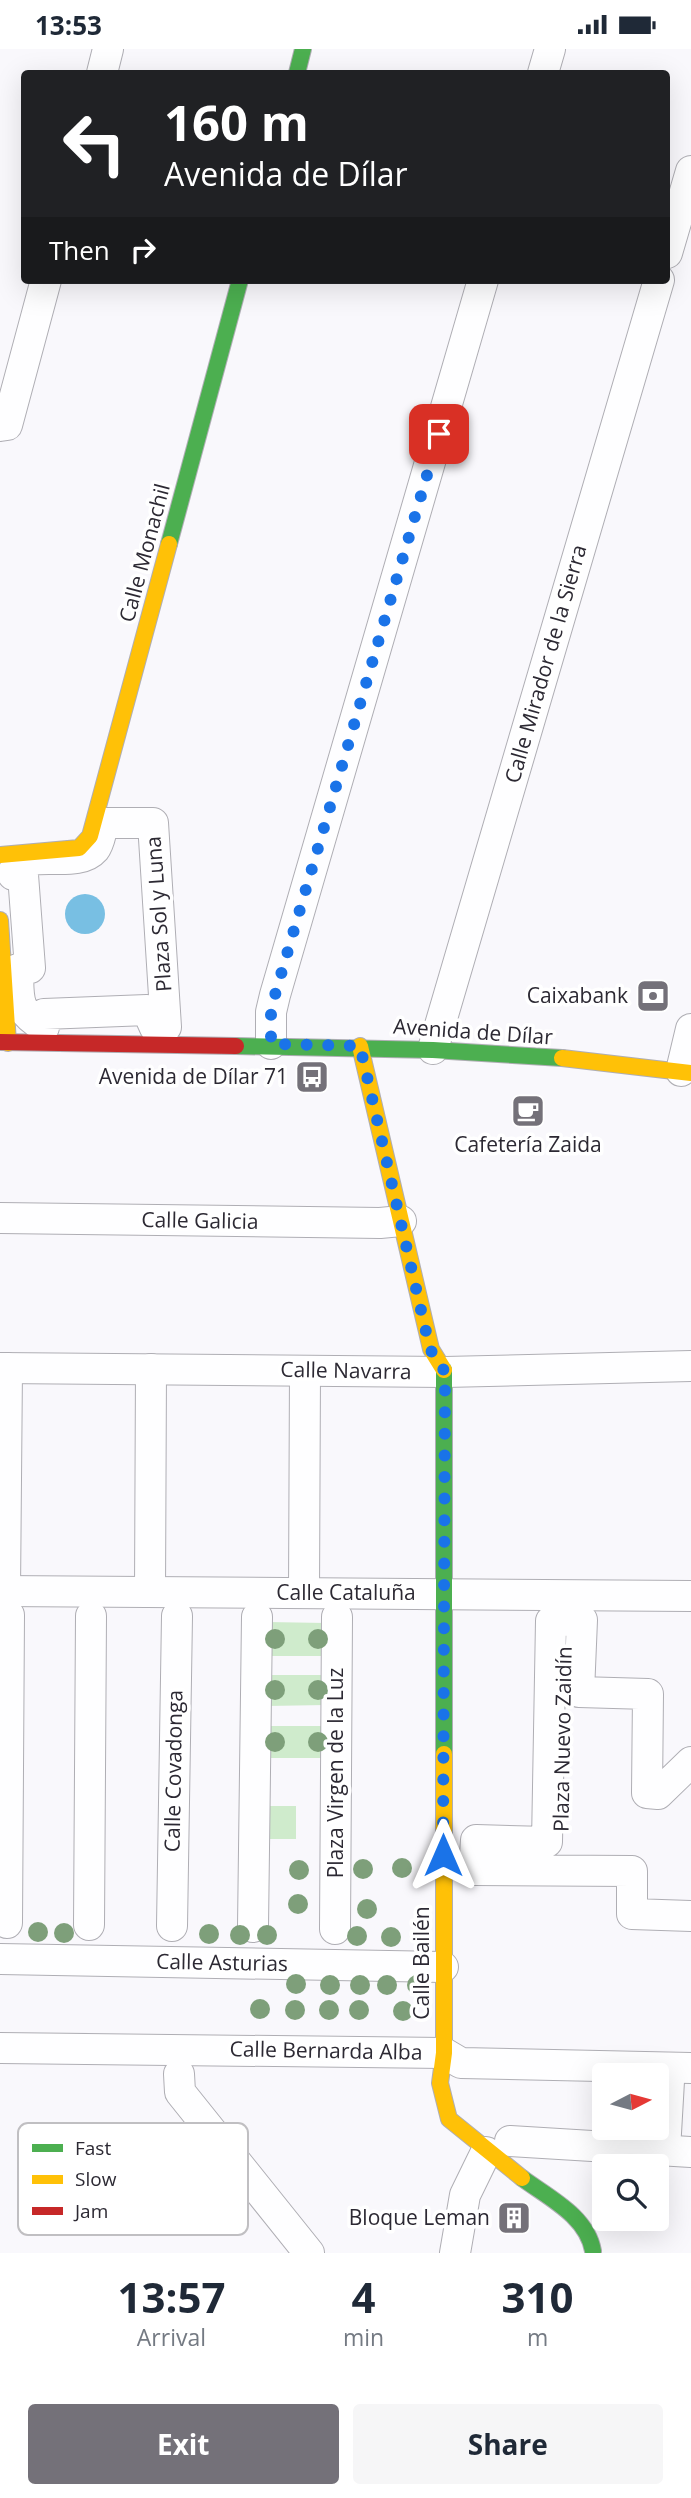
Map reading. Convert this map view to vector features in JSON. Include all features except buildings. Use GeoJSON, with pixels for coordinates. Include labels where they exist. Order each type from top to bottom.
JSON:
{"type":"FeatureCollection","features":[{"type":"Feature","properties":{"kind":"street"},"geometry":{"type":"LineString","coordinates":[[103,70],[108,49]]}},
{"type":"Feature","properties":{"kind":"street"},"geometry":{"type":"LineString","coordinates":[[297,70],[303,49]]}},
{"type":"Feature","properties":{"kind":"street"},"geometry":{"type":"LineString","coordinates":[[544,70],[550,49]]}},
{"type":"Feature","properties":{"kind":"street"},"geometry":{"type":"LineString","coordinates":[[670,243],[691,171]]}},
{"type":"Feature","properties":{"kind":"street"},"geometry":{"type":"LineString","coordinates":[[0,426],[7,425],[45,284]]}},
{"type":"Feature","properties":{"kind":"street","name":"Calle Monachil"},"geometry":{"type":"LineString","coordinates":[[0,855],[79,848],[90,836],[239,284]]}},
{"type":"Feature","properties":{"kind":"street"},"geometry":{"type":"LineString","coordinates":[[271,1044],[271,1012],[275,995],[482,284]]}},
{"type":"Feature","properties":{"kind":"street","name":"Calle Mirador de la Sierra"},"geometry":{"type":"LineString","coordinates":[[433,1049],[658,284]]}},
{"type":"Feature","properties":{"kind":"street","name":"Plaza Sol y Luna"},"geometry":{"type":"LineString","coordinates":[[104,823],[153,823],[166,1027],[155,1028],[147,1010],[44,1014],[44,1027],[29,1018],[20,1007],[18,969],[30,968],[23,875],[13,875],[16,865],[83,856],[96,848],[104,823]]}},
{"type":"Feature","properties":{"kind":"street"},"geometry":{"type":"LineString","coordinates":[[0,920],[4,1042]]}},
{"type":"Feature","properties":{"kind":"street"},"geometry":{"type":"LineString","coordinates":[[686,1072],[691,1029]]}},
{"type":"Feature","properties":{"kind":"street","name":"Avenida de Dílar"},"geometry":{"type":"LineString","coordinates":[[4,1042],[271,1044],[433,1049],[686,1072]]}},
{"type":"Feature","properties":{"kind":"street","name":"Calle Bailén"},"geometry":{"type":"LineString","coordinates":[[360,1046],[430,1349],[445,1372],[444,2053],[440,2083],[449,2119],[498,2147],[578,2219],[591,2239],[594,2252]]}},
{"type":"Feature","properties":{"kind":"street","name":"Calle Galicia"},"geometry":{"type":"LineString","coordinates":[[0,1218],[380,1223],[401,1221]]}},
{"type":"Feature","properties":{"kind":"street","name":"Calle Navarra"},"geometry":{"type":"LineString","coordinates":[[3,1368],[445,1372],[691,1366]]}},
{"type":"Feature","properties":{"kind":"street"},"geometry":{"type":"LineString","coordinates":[[3,1368],[6,1923]]}},
{"type":"Feature","properties":{"kind":"street"},"geometry":{"type":"LineString","coordinates":[[150,1592],[151,1369]]}},
{"type":"Feature","properties":{"kind":"street"},"geometry":{"type":"LineString","coordinates":[[304,1371],[304,1593]]}},
{"type":"Feature","properties":{"kind":"street","name":"Calle Cataluña"},"geometry":{"type":"LineString","coordinates":[[5,1599],[150,1592],[691,1596]]}},
{"type":"Feature","properties":{"kind":"street"},"geometry":{"type":"LineString","coordinates":[[89,1925],[91,1616]]}},
{"type":"Feature","properties":{"kind":"street","name":"Calle Covadonga"},"geometry":{"type":"LineString","coordinates":[[172,1926],[177,1616]]}},
{"type":"Feature","properties":{"kind":"street"},"geometry":{"type":"LineString","coordinates":[[253,1927],[257,1617]]}},
{"type":"Feature","properties":{"kind":"street","name":"Plaza Virgen de la Luz"},"geometry":{"type":"LineString","coordinates":[[335,1929],[337,1617]]}},
{"type":"Feature","properties":{"kind":"street","name":"Plaza Nuevo Zaidín"},"geometry":{"type":"LineString","coordinates":[[691,1762],[659,1794],[647,1793],[648,1694],[579,1692],[582,1621],[551,1621],[547,1842],[476,1840],[470,1855],[474,1870],[632,1871],[632,1914],[691,1916]]}},
{"type":"Feature","properties":{"kind":"street","name":"Calle Asturias"},"geometry":{"type":"LineString","coordinates":[[0,1959],[443,1967]]}},
{"type":"Feature","properties":{"kind":"street","name":"Calle Bernarda Alba"},"geometry":{"type":"LineString","coordinates":[[0,2048],[444,2053],[461,2063],[680,2075]]}},
{"type":"Feature","properties":{"kind":"street"},"geometry":{"type":"LineString","coordinates":[[179,2074],[180,2092],[203,2123]]}},
{"type":"Feature","properties":{"kind":"street"},"geometry":{"type":"LineString","coordinates":[[455,2253],[465,2195],[498,2147],[678,2151],[680,2075]]}},
{"type":"Feature","properties":{"kind":"street"},"geometry":{"type":"LineString","coordinates":[[248,2185],[287,2239],[309,2253]]}},
{"type":"Feature","properties":{"kind":"green space"},"geometry":{"type":"Polygon","coordinates":[[[267,1622],[326,1623],[326,1656],[268,1656],[267,1622]]]}},
{"type":"Feature","properties":{"kind":"green space"},"geometry":{"type":"Polygon","coordinates":[[[267,1675],[326,1675],[326,1705],[267,1706],[267,1675]]]}},
{"type":"Feature","properties":{"kind":"green space"},"geometry":{"type":"Polygon","coordinates":[[[267,1726],[326,1726],[326,1758],[267,1758],[267,1726]]]}},
{"type":"Feature","properties":{"kind":"green space"},"geometry":{"type":"Polygon","coordinates":[[[263,1806],[296,1806],[296,1839],[263,1839],[263,1806]]]}},
{"type":"Feature","properties":{"kind":"water"},"geometry":{"type":"Polygon","coordinates":[[[85,894],[99,900],[105,914],[99,928],[85,934],[71,928],[65,914],[71,900],[85,894]]]}},
{"type":"Feature","properties":{"kind":"traffic: fast"},"geometry":{"type":"LineString","coordinates":[[298,70],[303,49]]}},
{"type":"Feature","properties":{"kind":"traffic: fast"},"geometry":{"type":"LineString","coordinates":[[169,544],[239,284]]}},
{"type":"Feature","properties":{"kind":"traffic: fast"},"geometry":{"type":"LineString","coordinates":[[236,1046],[433,1050],[562,1058]]}},
{"type":"Feature","properties":{"kind":"traffic: fast"},"geometry":{"type":"LineString","coordinates":[[444,1370],[444,1754]]}},
{"type":"Feature","properties":{"kind":"traffic: fast"},"geometry":{"type":"LineString","coordinates":[[522,2178],[575,2218],[583,2228],[593,2251]]}},
{"type":"Feature","properties":{"kind":"traffic: slow"},"geometry":{"type":"LineString","coordinates":[[0,855],[79,848],[90,836],[169,544]]}},
{"type":"Feature","properties":{"kind":"traffic: slow"},"geometry":{"type":"LineString","coordinates":[[0,920],[8,1043]]}},
{"type":"Feature","properties":{"kind":"traffic: slow"},"geometry":{"type":"LineString","coordinates":[[360,1046],[431,1349],[444,1370]]}},
{"type":"Feature","properties":{"kind":"traffic: slow"},"geometry":{"type":"LineString","coordinates":[[562,1058],[691,1073]]}},
{"type":"Feature","properties":{"kind":"traffic: slow"},"geometry":{"type":"LineString","coordinates":[[444,1754],[444,2053],[440,2083],[449,2119],[522,2178]]}},
{"type":"Feature","properties":{"kind":"traffic: jam"},"geometry":{"type":"LineString","coordinates":[[0,1042],[236,1046]]}},
{"type":"Feature","properties":{"kind":"place","name":"Caixabank"},"geometry":{"type":"Point","coordinates":[653,996]}},
{"type":"Feature","properties":{"kind":"place","name":"Avenida de Dílar 71"},"geometry":{"type":"Point","coordinates":[312,1077]}},
{"type":"Feature","properties":{"kind":"place","name":"Cafetería Zaida"},"geometry":{"type":"Point","coordinates":[528,1111]}},
{"type":"Feature","properties":{"kind":"place","name":"Bloque Leman"},"geometry":{"type":"Point","coordinates":[514,2218]}},
{"type":"Feature","properties":{"kind":"route"},"geometry":{"type":"LineString","coordinates":[[439,434],[275,995],[271,1012],[271,1044],[360,1046],[430,1349],[445,1372],[443,1855]]}}]}
